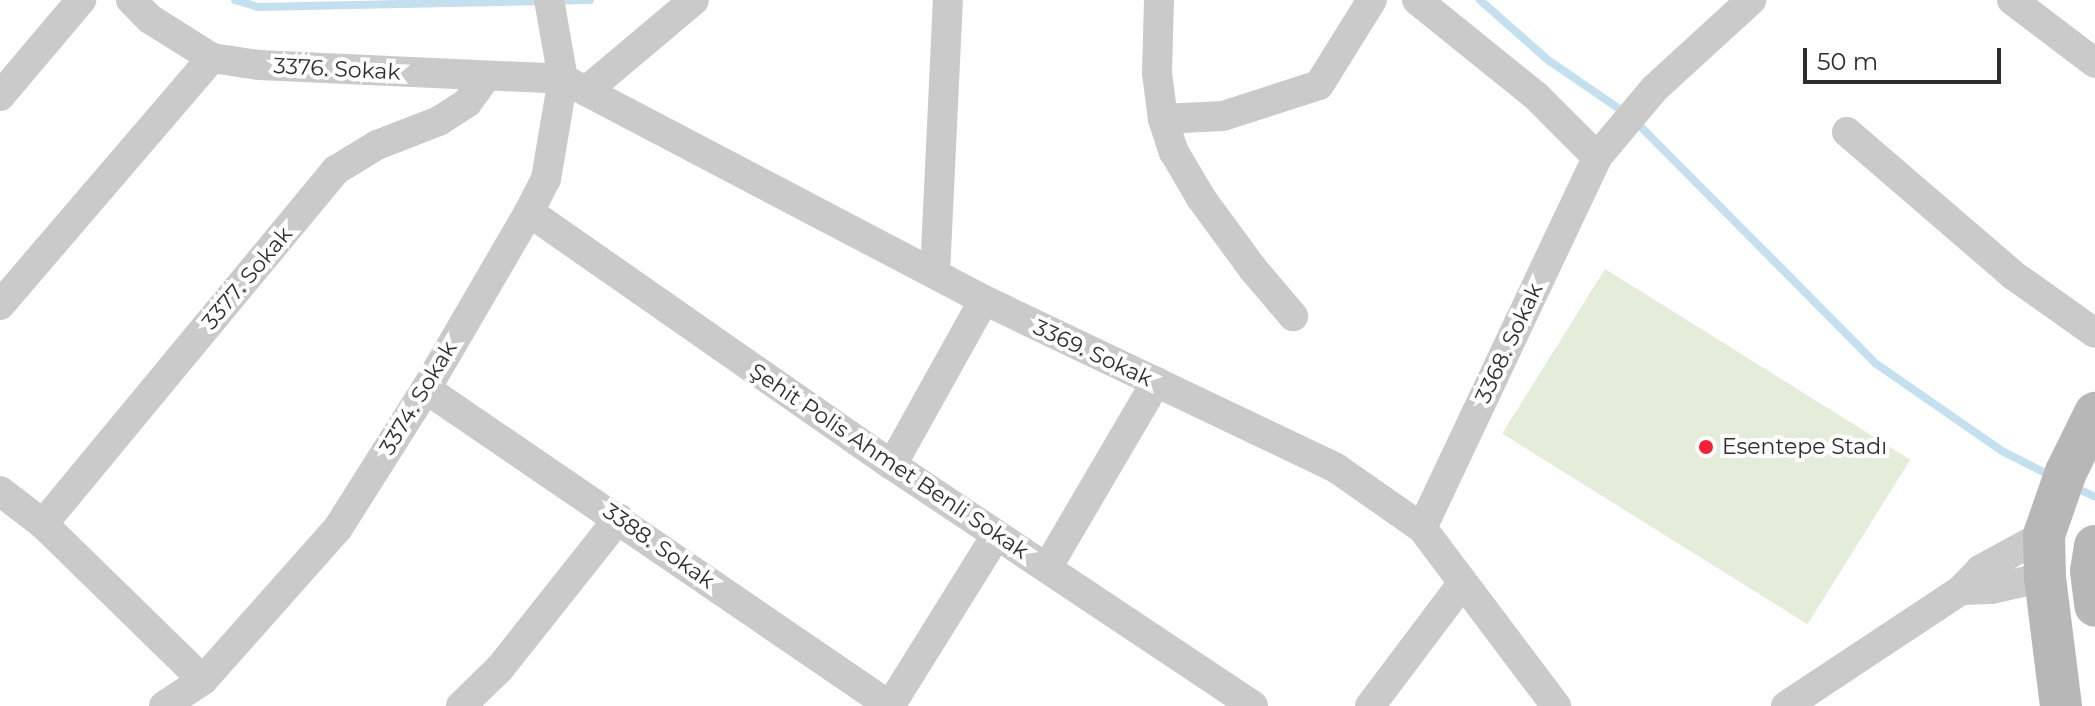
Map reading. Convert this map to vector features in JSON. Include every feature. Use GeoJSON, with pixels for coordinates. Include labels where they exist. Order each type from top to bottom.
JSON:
{"type":"FeatureCollection","features":[{"type":"Feature","properties":{"kind":"main road"},"geometry":{"type":"LineString","coordinates":[[2061,706],[2045,577],[2047,525],[2091,420]]}},
{"type":"Feature","properties":{"kind":"main road"},"geometry":{"type":"LineString","coordinates":[[2095,546],[2091,571],[2095,606]]}},
{"type":"Feature","properties":{"kind":"street"},"geometry":{"type":"LineString","coordinates":[[0,96],[81,0]]}},
{"type":"Feature","properties":{"kind":"street","name":"3376. Sokak"},"geometry":{"type":"LineString","coordinates":[[131,0],[150,19],[212,58],[259,65],[486,77],[574,85]]}},
{"type":"Feature","properties":{"kind":"street","name":"3374. Sokak"},"geometry":{"type":"LineString","coordinates":[[164,706],[203,680],[338,528],[426,389],[529,212],[546,179],[574,85],[549,0]]}},
{"type":"Feature","properties":{"kind":"street"},"geometry":{"type":"LineString","coordinates":[[574,85],[694,0]]}},
{"type":"Feature","properties":{"kind":"street"},"geometry":{"type":"LineString","coordinates":[[935,274],[948,0]]}},
{"type":"Feature","properties":{"kind":"street"},"geometry":{"type":"LineString","coordinates":[[1159,0],[1157,73],[1163,119],[1174,152],[1201,198],[1293,316]]}},
{"type":"Feature","properties":{"kind":"street"},"geometry":{"type":"LineString","coordinates":[[1163,119],[1223,116],[1319,85],[1372,0]]}},
{"type":"Feature","properties":{"kind":"street"},"geometry":{"type":"LineString","coordinates":[[1417,0],[1537,97],[1597,157]]}},
{"type":"Feature","properties":{"kind":"street","name":"3368. Sokak"},"geometry":{"type":"LineString","coordinates":[[1422,528],[1597,157],[1654,89],[1751,0]]}},
{"type":"Feature","properties":{"kind":"street"},"geometry":{"type":"LineString","coordinates":[[2012,0],[2095,63]]}},
{"type":"Feature","properties":{"kind":"street"},"geometry":{"type":"LineString","coordinates":[[0,305],[212,58]]}},
{"type":"Feature","properties":{"kind":"street","name":"3377. Sokak"},"geometry":{"type":"LineString","coordinates":[[43,524],[336,170],[377,145],[458,109],[467,103],[486,77]]}},
{"type":"Feature","properties":{"kind":"street","name":"3369. Sokak"},"geometry":{"type":"LineString","coordinates":[[574,85],[984,300],[1336,468],[1422,528],[1556,706]]}},
{"type":"Feature","properties":{"kind":"street"},"geometry":{"type":"LineString","coordinates":[[1847,132],[2013,275],[2095,333]]}},
{"type":"Feature","properties":{"kind":"street","name":"Şehit Polis Ahmet Benli Sokak"},"geometry":{"type":"LineString","coordinates":[[529,212],[996,536],[1253,706]]}},
{"type":"Feature","properties":{"kind":"street"},"geometry":{"type":"LineString","coordinates":[[892,465],[984,300]]}},
{"type":"Feature","properties":{"kind":"street"},"geometry":{"type":"LineString","coordinates":[[1047,568],[1156,382]]}},
{"type":"Feature","properties":{"kind":"street","name":"3388. Sokak"},"geometry":{"type":"LineString","coordinates":[[426,389],[890,706]]}},
{"type":"Feature","properties":{"kind":"street"},"geometry":{"type":"LineString","coordinates":[[0,491],[43,524],[203,680]]}},
{"type":"Feature","properties":{"kind":"street"},"geometry":{"type":"LineString","coordinates":[[461,706],[500,668],[619,518]]}},
{"type":"Feature","properties":{"kind":"street"},"geometry":{"type":"LineString","coordinates":[[1786,706],[1961,590],[1980,570],[2047,525]]}},
{"type":"Feature","properties":{"kind":"street"},"geometry":{"type":"LineString","coordinates":[[890,706],[996,536]]}},
{"type":"Feature","properties":{"kind":"street"},"geometry":{"type":"LineString","coordinates":[[1961,590],[1991,589],[2045,577]]}},
{"type":"Feature","properties":{"kind":"street"},"geometry":{"type":"LineString","coordinates":[[1370,706],[1462,584]]}},
{"type":"Feature","properties":{"kind":"green space","name":"Esentepe Stadı"},"geometry":{"type":"Polygon","coordinates":[[[1605,269],[1910,460],[1807,624],[1502,434],[1605,269]]]}},
{"type":"Feature","properties":{"kind":"waterway"},"geometry":{"type":"LineString","coordinates":[[235,0],[258,7],[590,0]]}},
{"type":"Feature","properties":{"kind":"waterway"},"geometry":{"type":"LineString","coordinates":[[1480,0],[1548,60],[1624,112]]}},
{"type":"Feature","properties":{"kind":"waterway"},"geometry":{"type":"LineString","coordinates":[[1635,121],[1875,363],[2002,451],[2051,476]]}},
{"type":"Feature","properties":{"kind":"waterway"},"geometry":{"type":"LineString","coordinates":[[2074,487],[2095,497]]}},
{"type":"Feature","properties":{"kind":"place","name":"Esentepe Stadı"},"geometry":{"type":"Point","coordinates":[1706,447]}}]}
